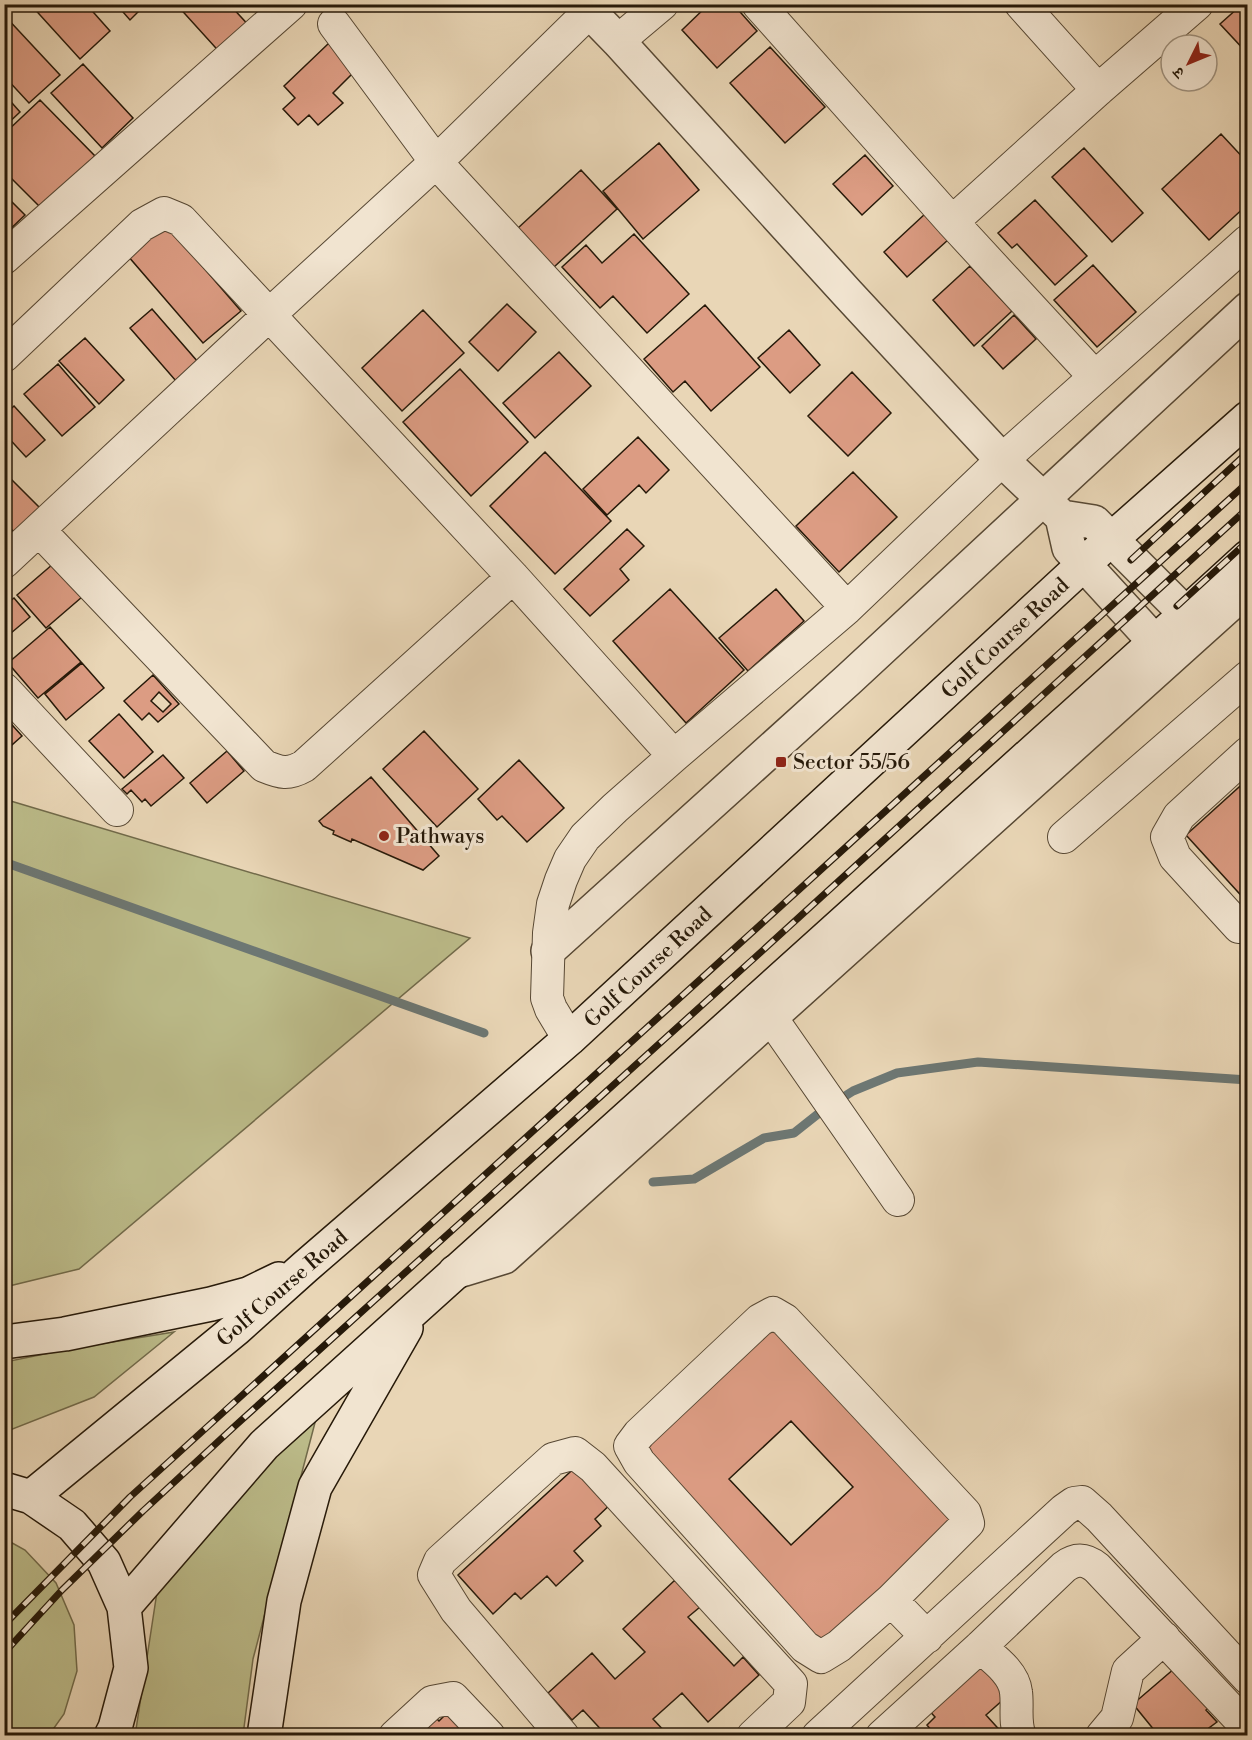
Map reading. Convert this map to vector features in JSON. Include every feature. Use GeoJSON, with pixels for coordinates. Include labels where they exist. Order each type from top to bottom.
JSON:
{"type":"FeatureCollection","features":[{"type":"Feature","properties":{"kind":"main road"},"geometry":{"type":"LineString","coordinates":[[586,8],[1002,460],[1053,508],[1094,522],[1186,614]]}},
{"type":"Feature","properties":{"kind":"main road"},"geometry":{"type":"LineString","coordinates":[[548,951],[840,687],[1053,508],[1248,309]]}},
{"type":"Feature","properties":{"kind":"main road","name":"Golf Course Road"},"geometry":{"type":"LineString","coordinates":[[18,1493],[236,1329],[569,1039],[1083,564],[1248,418]]}},
{"type":"Feature","properties":{"kind":"main road"},"geometry":{"type":"LineString","coordinates":[[1053,508],[1069,548],[1155,642]]}},
{"type":"Feature","properties":{"kind":"main road"},"geometry":{"type":"LineString","coordinates":[[764,1008],[1248,557]]}},
{"type":"Feature","properties":{"kind":"main road"},"geometry":{"type":"LineString","coordinates":[[124,1607],[264,1444],[455,1272],[764,1008],[1248,588]]}},
{"type":"Feature","properties":{"kind":"main road"},"geometry":{"type":"LineString","coordinates":[[4,1342],[65,1334],[211,1304],[248,1294],[305,1267]]}},
{"type":"Feature","properties":{"kind":"main road"},"geometry":{"type":"LineString","coordinates":[[264,1736],[284,1601],[315,1487],[420,1303]]}},
{"type":"Feature","properties":{"kind":"main road"},"geometry":{"type":"LineString","coordinates":[[18,1493],[72,1525],[104,1562],[124,1607],[130,1668],[114,1733]]}},
{"type":"Feature","properties":{"kind":"street"},"geometry":{"type":"LineString","coordinates":[[4,258],[291,4]]}},
{"type":"Feature","properties":{"kind":"street"},"geometry":{"type":"LineString","coordinates":[[618,41],[662,4]]}},
{"type":"Feature","properties":{"kind":"street"},"geometry":{"type":"LineString","coordinates":[[758,4],[952,222],[1095,377]]}},
{"type":"Feature","properties":{"kind":"street"},"geometry":{"type":"LineString","coordinates":[[1020,4],[1098,90]]}},
{"type":"Feature","properties":{"kind":"street"},"geometry":{"type":"LineString","coordinates":[[952,222],[1197,4]]}},
{"type":"Feature","properties":{"kind":"street"},"geometry":{"type":"LineString","coordinates":[[4,562],[436,162],[586,8]]}},
{"type":"Feature","properties":{"kind":"street"},"geometry":{"type":"LineString","coordinates":[[334,24],[436,162],[847,608]]}},
{"type":"Feature","properties":{"kind":"street"},"geometry":{"type":"LineString","coordinates":[[4,356],[142,225],[164,213],[182,220],[513,577],[674,756]]}},
{"type":"Feature","properties":{"kind":"street"},"geometry":{"type":"LineString","coordinates":[[569,1039],[547,998],[548,951],[553,904],[570,859],[585,837],[674,756],[847,608],[1002,460],[1248,241]]}},
{"type":"Feature","properties":{"kind":"street"},"geometry":{"type":"LineString","coordinates":[[39,530],[264,766],[278,772],[293,772],[304,766],[513,577]]}},
{"type":"Feature","properties":{"kind":"street"},"geometry":{"type":"LineString","coordinates":[[1064,837],[1248,677]]}},
{"type":"Feature","properties":{"kind":"street"},"geometry":{"type":"LineString","coordinates":[[4,689],[117,810]]}},
{"type":"Feature","properties":{"kind":"street"},"geometry":{"type":"LineString","coordinates":[[1239,927],[1175,857],[1167,837],[1179,816],[1248,753]]}},
{"type":"Feature","properties":{"kind":"street"},"geometry":{"type":"LineString","coordinates":[[764,1008],[898,1200]]}},
{"type":"Feature","properties":{"kind":"street"},"geometry":{"type":"LineString","coordinates":[[773,1313],[786,1320],[965,1513],[968,1523],[891,1600],[839,1646],[821,1657],[805,1647],[639,1462],[630,1446],[639,1434],[760,1320],[773,1313]]}},
{"type":"Feature","properties":{"kind":"street"},"geometry":{"type":"LineString","coordinates":[[562,1736],[456,1610],[434,1575],[440,1561],[553,1459],[575,1453],[593,1467],[791,1684],[789,1702],[753,1736]]}},
{"type":"Feature","properties":{"kind":"street"},"geometry":{"type":"LineString","coordinates":[[819,1736],[1074,1503],[1082,1502],[1099,1516],[1248,1678]]}},
{"type":"Feature","properties":{"kind":"street"},"geometry":{"type":"LineString","coordinates":[[882,1736],[1064,1567],[1079,1560],[1090,1562],[1097,1568],[1248,1728]]}},
{"type":"Feature","properties":{"kind":"street"},"geometry":{"type":"LineString","coordinates":[[891,1600],[927,1637]]}},
{"type":"Feature","properties":{"kind":"street"},"geometry":{"type":"LineString","coordinates":[[1102,1736],[1117,1718],[1128,1671],[1164,1638]]}},
{"type":"Feature","properties":{"kind":"street"},"geometry":{"type":"LineString","coordinates":[[980,1647],[1008,1673],[1014,1682],[1017,1728],[1020,1736]]}},
{"type":"Feature","properties":{"kind":"street"},"geometry":{"type":"LineString","coordinates":[[395,1736],[432,1702],[453,1698],[489,1736]]}},
{"type":"Feature","properties":{"kind":"green space"},"geometry":{"type":"Polygon","coordinates":[[[4,799],[470,938],[79,1269],[5,1287],[4,799]]]}},
{"type":"Feature","properties":{"kind":"green space"},"geometry":{"type":"Polygon","coordinates":[[[174,1332],[94,1397],[5,1432],[5,1362],[174,1332]]]}},
{"type":"Feature","properties":{"kind":"green space"},"geometry":{"type":"Polygon","coordinates":[[[317,1415],[253,1659],[243,1735],[135,1736],[157,1592],[238,1486],[317,1415]]]}},
{"type":"Feature","properties":{"kind":"green space"},"geometry":{"type":"Polygon","coordinates":[[[5,1539],[25,1550],[56,1583],[74,1625],[77,1671],[64,1714],[49,1735],[5,1735],[5,1539]]]}},
{"type":"Feature","properties":{"kind":"building"},"geometry":{"type":"Polygon","coordinates":[[[30,4],[86,4],[110,31],[80,59],[30,4]]]}},
{"type":"Feature","properties":{"kind":"building"},"geometry":{"type":"Polygon","coordinates":[[[116,4],[146,4],[130,20],[116,4]]]}},
{"type":"Feature","properties":{"kind":"building"},"geometry":{"type":"Polygon","coordinates":[[[176,4],[229,4],[253,30],[224,57],[176,4]]]}},
{"type":"Feature","properties":{"kind":"building"},"geometry":{"type":"Polygon","coordinates":[[[709,4],[733,4],[757,31],[717,68],[682,30],[709,4]]]}},
{"type":"Feature","properties":{"kind":"building"},"geometry":{"type":"Polygon","coordinates":[[[1236,4],[1248,4],[1248,54],[1220,24],[1239,7],[1236,4]]]}},
{"type":"Feature","properties":{"kind":"building"},"geometry":{"type":"Polygon","coordinates":[[[4,15],[60,75],[29,103],[4,76],[4,15]]]}},
{"type":"Feature","properties":{"kind":"building"},"geometry":{"type":"Polygon","coordinates":[[[329,43],[355,71],[333,93],[343,103],[318,125],[309,115],[298,125],[283,109],[295,98],[284,86],[329,43]]]}},
{"type":"Feature","properties":{"kind":"building"},"geometry":{"type":"Polygon","coordinates":[[[770,47],[825,107],[785,143],[730,83],[770,47]]]}},
{"type":"Feature","properties":{"kind":"building"},"geometry":{"type":"Polygon","coordinates":[[[83,64],[133,118],[102,148],[51,93],[83,64]]]}},
{"type":"Feature","properties":{"kind":"building"},"geometry":{"type":"Polygon","coordinates":[[[4,94],[20,112],[4,127],[4,94]]]}},
{"type":"Feature","properties":{"kind":"building"},"geometry":{"type":"Polygon","coordinates":[[[40,100],[95,156],[41,208],[4,171],[4,134],[40,100]]]}},
{"type":"Feature","properties":{"kind":"building"},"geometry":{"type":"Polygon","coordinates":[[[1221,134],[1248,163],[1248,204],[1209,240],[1162,189],[1221,134]]]}},
{"type":"Feature","properties":{"kind":"building"},"geometry":{"type":"Polygon","coordinates":[[[659,143],[699,190],[643,239],[603,191],[659,143]]]}},
{"type":"Feature","properties":{"kind":"building"},"geometry":{"type":"Polygon","coordinates":[[[1084,148],[1143,213],[1112,242],[1052,177],[1084,148]]]}},
{"type":"Feature","properties":{"kind":"building"},"geometry":{"type":"Polygon","coordinates":[[[865,155],[893,186],[862,215],[833,184],[865,155]]]}},
{"type":"Feature","properties":{"kind":"building"},"geometry":{"type":"Polygon","coordinates":[[[581,170],[617,209],[554,267],[518,228],[581,170]]]}},
{"type":"Feature","properties":{"kind":"building"},"geometry":{"type":"Polygon","coordinates":[[[4,194],[25,215],[4,235],[4,194]]]}},
{"type":"Feature","properties":{"kind":"building"},"geometry":{"type":"Polygon","coordinates":[[[1035,200],[1087,256],[1055,285],[1017,244],[1012,248],[998,233],[1035,200]]]}},
{"type":"Feature","properties":{"kind":"building"},"geometry":{"type":"Polygon","coordinates":[[[926,213],[949,239],[907,277],[884,252],[926,213]]]}},
{"type":"Feature","properties":{"kind":"building"},"geometry":{"type":"Polygon","coordinates":[[[166,224],[241,311],[203,343],[128,256],[166,224]]]}},
{"type":"Feature","properties":{"kind":"building"},"geometry":{"type":"Polygon","coordinates":[[[634,234],[689,294],[647,333],[613,296],[600,308],[562,267],[586,245],[602,263],[634,234]]]}},
{"type":"Feature","properties":{"kind":"building"},"geometry":{"type":"Polygon","coordinates":[[[1093,265],[1136,312],[1097,347],[1054,300],[1093,265]]]}},
{"type":"Feature","properties":{"kind":"building"},"geometry":{"type":"Polygon","coordinates":[[[970,266],[1012,311],[974,346],[933,300],[970,266]]]}},
{"type":"Feature","properties":{"kind":"building"},"geometry":{"type":"Polygon","coordinates":[[[507,304],[536,332],[498,371],[469,342],[507,304]]]}},
{"type":"Feature","properties":{"kind":"building"},"geometry":{"type":"Polygon","coordinates":[[[705,305],[760,367],[711,411],[685,381],[673,392],[644,359],[705,305]]]}},
{"type":"Feature","properties":{"kind":"building"},"geometry":{"type":"Polygon","coordinates":[[[152,309],[198,362],[176,381],[130,328],[152,309]]]}},
{"type":"Feature","properties":{"kind":"building"},"geometry":{"type":"Polygon","coordinates":[[[423,310],[464,353],[402,411],[362,368],[423,310]]]}},
{"type":"Feature","properties":{"kind":"building"},"geometry":{"type":"Polygon","coordinates":[[[1014,315],[1036,339],[1003,369],[982,346],[1014,315]]]}},
{"type":"Feature","properties":{"kind":"building"},"geometry":{"type":"Polygon","coordinates":[[[789,330],[820,365],[790,393],[758,358],[789,330]]]}},
{"type":"Feature","properties":{"kind":"building"},"geometry":{"type":"Polygon","coordinates":[[[85,338],[124,380],[99,404],[59,361],[85,338]]]}},
{"type":"Feature","properties":{"kind":"building"},"geometry":{"type":"Polygon","coordinates":[[[559,352],[591,386],[535,438],[503,403],[559,352]]]}},
{"type":"Feature","properties":{"kind":"building"},"geometry":{"type":"Polygon","coordinates":[[[58,364],[95,407],[62,436],[24,394],[58,364]]]}},
{"type":"Feature","properties":{"kind":"building"},"geometry":{"type":"Polygon","coordinates":[[[460,369],[528,442],[471,496],[403,422],[460,369]]]}},
{"type":"Feature","properties":{"kind":"building"},"geometry":{"type":"Polygon","coordinates":[[[852,372],[891,413],[848,456],[808,416],[852,372]]]}},
{"type":"Feature","properties":{"kind":"building"},"geometry":{"type":"Polygon","coordinates":[[[14,406],[45,440],[26,457],[4,433],[4,415],[14,406]]]}},
{"type":"Feature","properties":{"kind":"building"},"geometry":{"type":"Polygon","coordinates":[[[638,437],[669,470],[646,493],[639,485],[607,515],[583,489],[638,437]]]}},
{"type":"Feature","properties":{"kind":"building"},"geometry":{"type":"Polygon","coordinates":[[[545,452],[611,521],[555,574],[490,506],[545,452]]]}},
{"type":"Feature","properties":{"kind":"building"},"geometry":{"type":"Polygon","coordinates":[[[853,472],[897,517],[839,572],[796,526],[853,472]]]}},
{"type":"Feature","properties":{"kind":"building"},"geometry":{"type":"Polygon","coordinates":[[[9,477],[43,511],[18,536],[4,522],[4,482],[9,477]]]}},
{"type":"Feature","properties":{"kind":"building"},"geometry":{"type":"Polygon","coordinates":[[[627,529],[644,546],[620,569],[629,580],[590,616],[564,589],[627,529]]]}},
{"type":"Feature","properties":{"kind":"building"},"geometry":{"type":"Polygon","coordinates":[[[53,564],[82,597],[46,628],[17,595],[53,564]]]}},
{"type":"Feature","properties":{"kind":"building"},"geometry":{"type":"Polygon","coordinates":[[[670,589],[744,670],[686,723],[613,641],[670,589]]]}},
{"type":"Feature","properties":{"kind":"building"},"geometry":{"type":"Polygon","coordinates":[[[776,589],[804,621],[748,671],[719,638],[776,589]]]}},
{"type":"Feature","properties":{"kind":"building"},"geometry":{"type":"Polygon","coordinates":[[[14,598],[30,617],[4,639],[4,606],[14,598]]]}},
{"type":"Feature","properties":{"kind":"building"},"geometry":{"type":"Polygon","coordinates":[[[50,627],[81,662],[38,698],[8,663],[50,627]]]}},
{"type":"Feature","properties":{"kind":"building"},"geometry":{"type":"Polygon","coordinates":[[[82,663],[104,688],[66,720],[45,694],[82,663]]]}},
{"type":"Feature","properties":{"kind":"building"},"geometry":{"type":"Polygon","coordinates":[[[153,675],[179,704],[158,722],[149,713],[142,720],[124,701],[153,675]],[[159,692],[151,701],[163,712],[171,704],[159,692]]]}},
{"type":"Feature","properties":{"kind":"building"},"geometry":{"type":"Polygon","coordinates":[[[119,714],[153,752],[124,778],[89,741],[119,714]]]}},
{"type":"Feature","properties":{"kind":"building"},"geometry":{"type":"Polygon","coordinates":[[[4,716],[22,736],[4,752],[4,716]]]}},
{"type":"Feature","properties":{"kind":"building"},"geometry":{"type":"Polygon","coordinates":[[[424,731],[478,789],[437,827],[383,769],[424,731]]]}},
{"type":"Feature","properties":{"kind":"building"},"geometry":{"type":"Polygon","coordinates":[[[227,751],[244,771],[207,803],[190,783],[227,751]]]}},
{"type":"Feature","properties":{"kind":"building"},"geometry":{"type":"Polygon","coordinates":[[[163,755],[184,778],[151,806],[145,799],[142,802],[131,790],[127,794],[122,789],[163,755]]]}},
{"type":"Feature","properties":{"kind":"building"},"geometry":{"type":"Polygon","coordinates":[[[519,760],[564,808],[527,842],[502,816],[497,820],[478,799],[519,760]]]}},
{"type":"Feature","properties":{"kind":"building"},"geometry":{"type":"Polygon","coordinates":[[[371,777],[439,856],[423,870],[352,839],[351,842],[333,834],[334,831],[323,826],[319,821],[371,777]]]}},
{"type":"Feature","properties":{"kind":"building"},"geometry":{"type":"Polygon","coordinates":[[[1248,779],[1248,903],[1186,835],[1248,779]]]}},
{"type":"Feature","properties":{"kind":"building"},"geometry":{"type":"Polygon","coordinates":[[[771,1319],[960,1519],[816,1649],[638,1452],[771,1319]],[[791,1421],[729,1479],[791,1545],[853,1487],[791,1421]]]}},
{"type":"Feature","properties":{"kind":"building"},"geometry":{"type":"Polygon","coordinates":[[[581,1462],[616,1499],[595,1519],[601,1526],[574,1551],[583,1561],[556,1586],[547,1576],[521,1599],[515,1593],[493,1614],[458,1575],[581,1462]]]}},
{"type":"Feature","properties":{"kind":"building"},"geometry":{"type":"Polygon","coordinates":[[[675,1580],[700,1607],[688,1617],[734,1666],[743,1657],[759,1675],[708,1722],[682,1693],[653,1719],[669,1736],[607,1736],[583,1710],[572,1720],[548,1693],[592,1653],[615,1679],[645,1652],[623,1629],[675,1580]]]}},
{"type":"Feature","properties":{"kind":"building"},"geometry":{"type":"Polygon","coordinates":[[[983,1656],[1014,1690],[986,1715],[1005,1736],[936,1736],[927,1725],[935,1717],[926,1707],[983,1656]]]}},
{"type":"Feature","properties":{"kind":"building"},"geometry":{"type":"Polygon","coordinates":[[[1182,1662],[1216,1702],[1206,1710],[1217,1722],[1209,1728],[1215,1736],[1159,1736],[1133,1704],[1182,1662]]]}},
{"type":"Feature","properties":{"kind":"building"},"geometry":{"type":"Polygon","coordinates":[[[431,1713],[439,1721],[446,1714],[467,1736],[415,1736],[431,1713]]]}},
{"type":"Feature","properties":{"kind":"waterway"},"geometry":{"type":"LineString","coordinates":[[4,862],[484,1033]]}},
{"type":"Feature","properties":{"kind":"waterway"},"geometry":{"type":"LineString","coordinates":[[653,1182],[694,1179],[764,1138],[794,1133],[823,1110],[853,1091],[897,1073],[978,1062],[1248,1080]]}},
{"type":"Feature","properties":{"kind":"railway"},"geometry":{"type":"LineString","coordinates":[[1131,560],[1248,452]]}},
{"type":"Feature","properties":{"kind":"railway"},"geometry":{"type":"LineString","coordinates":[[4,1625],[130,1497],[1248,482]]}},
{"type":"Feature","properties":{"kind":"railway"},"geometry":{"type":"LineString","coordinates":[[4,1653],[62,1590],[236,1425],[761,952],[1248,508]]}},
{"type":"Feature","properties":{"kind":"railway"},"geometry":{"type":"LineString","coordinates":[[1177,606],[1248,541]]}},
{"type":"Feature","properties":{"kind":"place","name":"Sector 55/56"},"geometry":{"type":"Point","coordinates":[781,762]}},
{"type":"Feature","properties":{"kind":"place","name":"Pathways"},"geometry":{"type":"Point","coordinates":[384,836]}}]}
